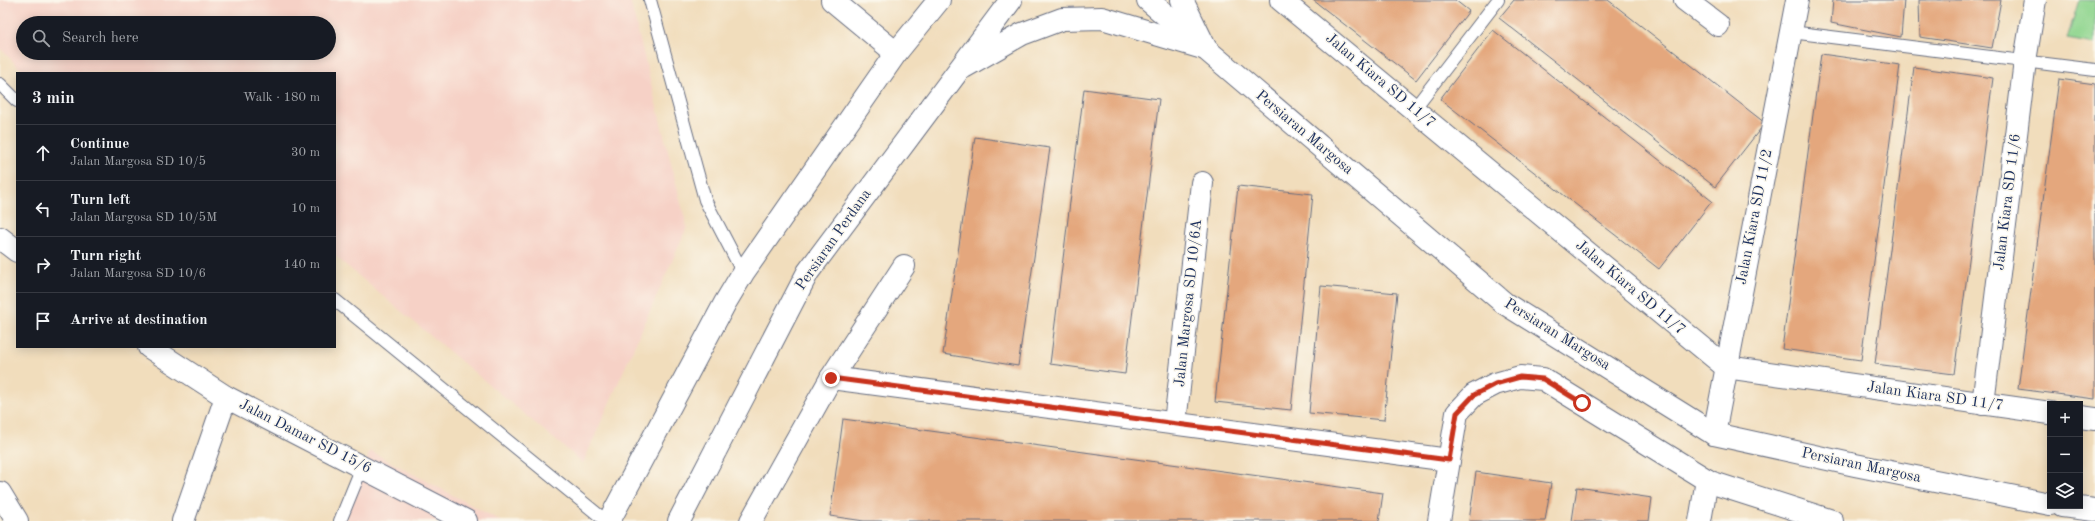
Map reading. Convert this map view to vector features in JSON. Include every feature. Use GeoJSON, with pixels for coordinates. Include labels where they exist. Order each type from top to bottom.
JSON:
{"type":"FeatureCollection","features":[{"type":"Feature","properties":{"kind":"street"},"geometry":{"type":"LineString","coordinates":[[832,0],[896,53]]}},
{"type":"Feature","properties":{"kind":"street"},"geometry":{"type":"LineString","coordinates":[[608,521],[725,303],[743,273],[896,53],[939,0]]}},
{"type":"Feature","properties":{"kind":"street"},"geometry":{"type":"LineString","coordinates":[[920,25],[949,0]]}},
{"type":"Feature","properties":{"kind":"street","name":"Persiaran Perdana"},"geometry":{"type":"LineString","coordinates":[[679,521],[808,272],[956,71],[1011,0]]}},
{"type":"Feature","properties":{"kind":"street","name":"Persiaran Margosa"},"geometry":{"type":"LineString","coordinates":[[1148,0],[1504,303],[1714,434],[1855,465],[2047,503]]}},
{"type":"Feature","properties":{"kind":"street"},"geometry":{"type":"LineString","coordinates":[[1182,0],[1206,49]]}},
{"type":"Feature","properties":{"kind":"street","name":"Jalan Kiara SD 11/7"},"geometry":{"type":"LineString","coordinates":[[1282,0],[1726,367],[2047,413]]}},
{"type":"Feature","properties":{"kind":"street"},"geometry":{"type":"LineString","coordinates":[[1685,0],[1718,25]]}},
{"type":"Feature","properties":{"kind":"street","name":"Jalan Kiara SD 11/2"},"geometry":{"type":"LineString","coordinates":[[1714,434],[1797,0]]}},
{"type":"Feature","properties":{"kind":"street","name":"Jalan Kiara SD 11/6"},"geometry":{"type":"LineString","coordinates":[[1983,404],[2024,61],[2035,0]]}},
{"type":"Feature","properties":{"kind":"street"},"geometry":{"type":"LineString","coordinates":[[956,71],[1022,34],[1062,19],[1102,18],[1206,49]]}},
{"type":"Feature","properties":{"kind":"street","name":"Jalan Margosa SD 10/6A"},"geometry":{"type":"LineString","coordinates":[[1176,424],[1202,183]]}},
{"type":"Feature","properties":{"kind":"street"},"geometry":{"type":"LineString","coordinates":[[0,238],[16,250]]}},
{"type":"Feature","properties":{"kind":"street"},"geometry":{"type":"LineString","coordinates":[[751,521],[831,378],[904,266]]}},
{"type":"Feature","properties":{"kind":"street","name":"Jalan Damar SD 15/6"},"geometry":{"type":"LineString","coordinates":[[150,348],[226,397],[466,521]]}},
{"type":"Feature","properties":{"kind":"street"},"geometry":{"type":"LineString","coordinates":[[1439,521],[1457,413],[1474,395],[1495,384],[1520,377],[1543,379],[1707,480],[1832,521]]}},
{"type":"Feature","properties":{"kind":"street"},"geometry":{"type":"LineString","coordinates":[[831,378],[1449,460]]}},
{"type":"Feature","properties":{"kind":"street"},"geometry":{"type":"LineString","coordinates":[[183,521],[226,397]]}},
{"type":"Feature","properties":{"kind":"street"},"geometry":{"type":"LineString","coordinates":[[2083,417],[2095,419]]}},
{"type":"Feature","properties":{"kind":"street"},"geometry":{"type":"LineString","coordinates":[[1700,521],[1707,480]]}},
{"type":"Feature","properties":{"kind":"street"},"geometry":{"type":"LineString","coordinates":[[0,493],[17,521]]}},
{"type":"Feature","properties":{"kind":"street"},"geometry":{"type":"LineString","coordinates":[[2083,509],[2095,510]]}},
{"type":"Feature","properties":{"kind":"lane"},"geometry":{"type":"LineString","coordinates":[[650,0],[704,200],[743,273]]}},
{"type":"Feature","properties":{"kind":"lane"},"geometry":{"type":"LineString","coordinates":[[1414,109],[1498,0]]}},
{"type":"Feature","properties":{"kind":"lane"},"geometry":{"type":"LineString","coordinates":[[1791,32],[2095,70]]}},
{"type":"Feature","properties":{"kind":"lane"},"geometry":{"type":"LineString","coordinates":[[0,84],[16,101]]}},
{"type":"Feature","properties":{"kind":"lane"},"geometry":{"type":"LineString","coordinates":[[336,301],[608,521]]}},
{"type":"Feature","properties":{"kind":"lane"},"geometry":{"type":"LineString","coordinates":[[340,521],[362,467]]}},
{"type":"Feature","properties":{"kind":"shaded area"},"geometry":{"type":"Polygon","coordinates":[[[0,0],[630,0],[687,227],[583,463],[336,257],[336,72],[23,72],[0,48],[0,0]]]}},
{"type":"Feature","properties":{"kind":"shaded area"},"geometry":{"type":"Polygon","coordinates":[[[370,451],[501,521],[345,521],[370,451]]]}},
{"type":"Feature","properties":{"kind":"green space"},"geometry":{"type":"Polygon","coordinates":[[[2079,0],[2095,0],[2095,44],[2067,39],[2079,0]]]}},
{"type":"Feature","properties":{"kind":"building"},"geometry":{"type":"Polygon","coordinates":[[[1313,0],[1455,0],[1469,11],[1416,80],[1313,0]]]}},
{"type":"Feature","properties":{"kind":"building"},"geometry":{"type":"Polygon","coordinates":[[[1514,0],[1608,0],[1765,123],[1715,187],[1499,18],[1514,0]]]}},
{"type":"Feature","properties":{"kind":"building"},"geometry":{"type":"Polygon","coordinates":[[[1833,0],[1904,0],[1901,37],[1831,23],[1833,0]]]}},
{"type":"Feature","properties":{"kind":"building"},"geometry":{"type":"Polygon","coordinates":[[[1919,0],[2001,0],[1992,48],[1920,37],[1919,0]]]}},
{"type":"Feature","properties":{"kind":"building"},"geometry":{"type":"Polygon","coordinates":[[[1493,30],[1712,201],[1659,269],[1440,99],[1493,30]]]}},
{"type":"Feature","properties":{"kind":"building"},"geometry":{"type":"Polygon","coordinates":[[[1821,54],[1900,65],[1861,360],[1782,349],[1821,54]]]}},
{"type":"Feature","properties":{"kind":"building"},"geometry":{"type":"Polygon","coordinates":[[[1914,67],[1993,78],[1954,374],[1875,364],[1914,67]]]}},
{"type":"Feature","properties":{"kind":"building"},"geometry":{"type":"Polygon","coordinates":[[[2059,79],[2095,84],[2095,399],[2018,389],[2059,79]]]}},
{"type":"Feature","properties":{"kind":"building"},"geometry":{"type":"Polygon","coordinates":[[[1084,89],[1159,99],[1125,374],[1050,364],[1084,89]]]}},
{"type":"Feature","properties":{"kind":"building"},"geometry":{"type":"Polygon","coordinates":[[[975,137],[1050,148],[1018,366],[943,354],[975,137]]]}},
{"type":"Feature","properties":{"kind":"building"},"geometry":{"type":"Polygon","coordinates":[[[1238,186],[1313,194],[1291,410],[1215,402],[1238,186]]]}},
{"type":"Feature","properties":{"kind":"building"},"geometry":{"type":"Polygon","coordinates":[[[1321,286],[1397,293],[1384,420],[1309,413],[1321,286]]]}},
{"type":"Feature","properties":{"kind":"building"},"geometry":{"type":"Polygon","coordinates":[[[843,419],[1383,493],[1379,521],[864,521],[830,516],[843,419]]]}},
{"type":"Feature","properties":{"kind":"building"},"geometry":{"type":"Polygon","coordinates":[[[1476,472],[1551,483],[1545,521],[1469,521],[1476,472]]]}},
{"type":"Feature","properties":{"kind":"building"},"geometry":{"type":"Polygon","coordinates":[[[1577,487],[1652,498],[1649,521],[1572,521],[1577,487]]]}},
{"type":"Feature","properties":{"kind":"route"},"geometry":{"type":"LineString","coordinates":[[831,378],[1449,460],[1457,413],[1474,395],[1495,384],[1520,377],[1543,379],[1582,403]]}}]}
